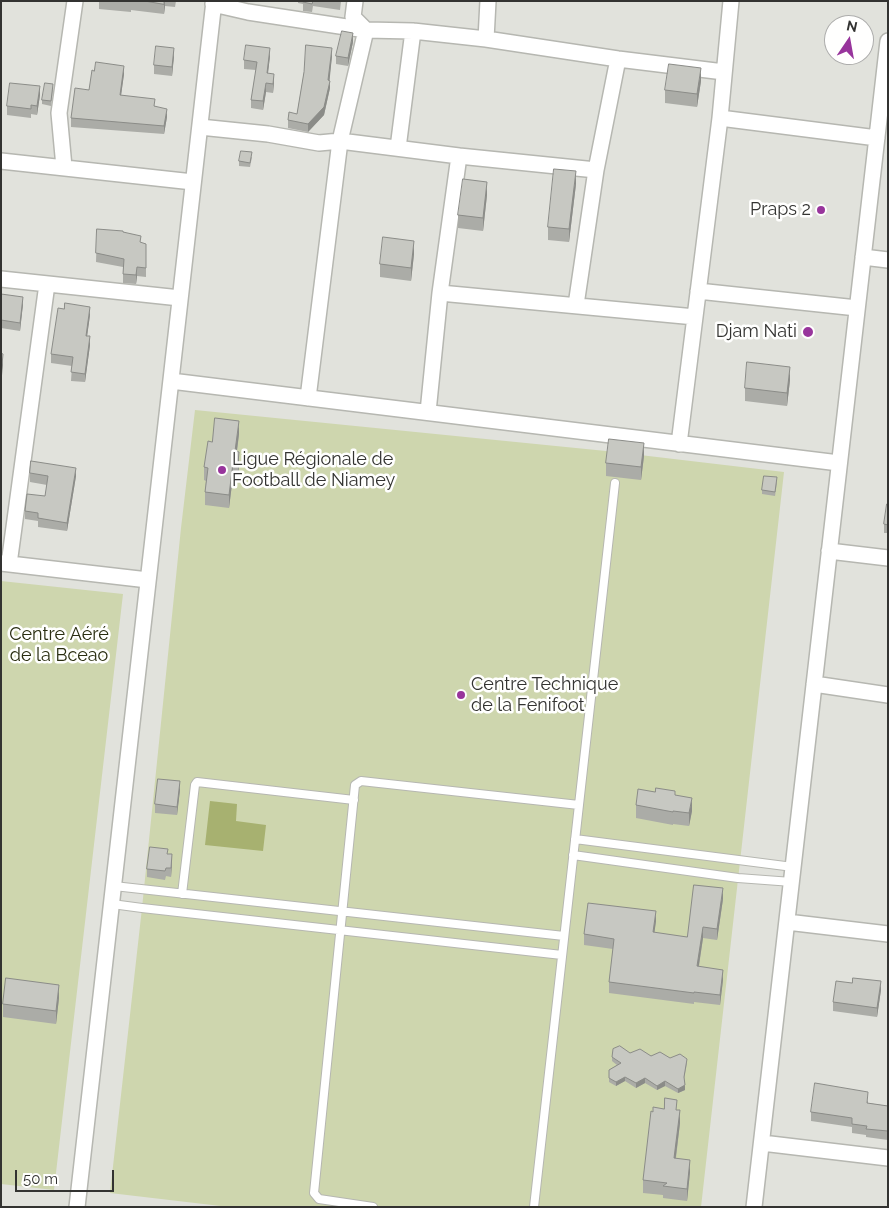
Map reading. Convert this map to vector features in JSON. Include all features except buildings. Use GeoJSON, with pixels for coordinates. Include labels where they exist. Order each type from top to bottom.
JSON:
{"type":"FeatureCollection","features":[{"type":"Feature","properties":{"kind":"street"},"geometry":{"type":"LineString","coordinates":[[64,168],[59,113],[75,1]]}},
{"type":"Feature","properties":{"kind":"street"},"geometry":{"type":"LineString","coordinates":[[355,1],[353,17],[366,30]]}},
{"type":"Feature","properties":{"kind":"street"},"geometry":{"type":"LineString","coordinates":[[486,39],[488,1]]}},
{"type":"Feature","properties":{"kind":"street"},"geometry":{"type":"LineString","coordinates":[[679,444],[720,118],[732,1]]}},
{"type":"Feature","properties":{"kind":"street"},"geometry":{"type":"LineString","coordinates":[[77,1207],[213,2],[248,12],[366,30],[413,30],[724,72]]}},
{"type":"Feature","properties":{"kind":"street"},"geometry":{"type":"LineString","coordinates":[[308,398],[340,140],[366,30]]}},
{"type":"Feature","properties":{"kind":"street"},"geometry":{"type":"LineString","coordinates":[[398,148],[413,30]]}},
{"type":"Feature","properties":{"kind":"street"},"geometry":{"type":"LineString","coordinates":[[754,1207],[863,256],[877,138],[884,104],[888,41]]}},
{"type":"Feature","properties":{"kind":"street"},"geometry":{"type":"LineString","coordinates":[[576,305],[596,170],[618,59]]}},
{"type":"Feature","properties":{"kind":"street"},"geometry":{"type":"LineString","coordinates":[[720,118],[877,138]]}},
{"type":"Feature","properties":{"kind":"street"},"geometry":{"type":"LineString","coordinates":[[200,127],[268,134],[319,143],[340,140],[458,156],[596,170]]}},
{"type":"Feature","properties":{"kind":"street"},"geometry":{"type":"LineString","coordinates":[[428,412],[440,293],[458,156]]}},
{"type":"Feature","properties":{"kind":"street"},"geometry":{"type":"LineString","coordinates":[[1,161],[193,182]]}},
{"type":"Feature","properties":{"kind":"street"},"geometry":{"type":"LineString","coordinates":[[863,256],[888,260]]}},
{"type":"Feature","properties":{"kind":"street"},"geometry":{"type":"LineString","coordinates":[[1,279],[180,298]]}},
{"type":"Feature","properties":{"kind":"street"},"geometry":{"type":"LineString","coordinates":[[48,284],[5,564],[148,580]]}},
{"type":"Feature","properties":{"kind":"street"},"geometry":{"type":"LineString","coordinates":[[698,292],[857,308]]}},
{"type":"Feature","properties":{"kind":"street"},"geometry":{"type":"LineString","coordinates":[[440,293],[695,317]]}},
{"type":"Feature","properties":{"kind":"street"},"geometry":{"type":"LineString","coordinates":[[171,381],[839,463]]}},
{"type":"Feature","properties":{"kind":"street"},"geometry":{"type":"LineString","coordinates":[[829,551],[888,558]]}},
{"type":"Feature","properties":{"kind":"street"},"geometry":{"type":"LineString","coordinates":[[814,684],[888,695]]}},
{"type":"Feature","properties":{"kind":"street"},"geometry":{"type":"LineString","coordinates":[[787,922],[888,934]]}},
{"type":"Feature","properties":{"kind":"street"},"geometry":{"type":"LineString","coordinates":[[762,1143],[888,1158]]}},
{"type":"Feature","properties":{"kind":"lane"},"geometry":{"type":"LineString","coordinates":[[534,1207],[615,483]]}},
{"type":"Feature","properties":{"kind":"lane"},"geometry":{"type":"LineString","coordinates":[[374,1207],[319,1199],[314,1193],[342,931],[355,784],[361,781],[579,805]]}},
{"type":"Feature","properties":{"kind":"lane"},"geometry":{"type":"LineString","coordinates":[[182,894],[195,785],[197,782],[354,800]]}},
{"type":"Feature","properties":{"kind":"lane"},"geometry":{"type":"LineString","coordinates":[[575,839],[792,875]]}},
{"type":"Feature","properties":{"kind":"lane"},"geometry":{"type":"LineString","coordinates":[[573,855],[738,878],[792,875]]}},
{"type":"Feature","properties":{"kind":"lane"},"geometry":{"type":"LineString","coordinates":[[114,886],[564,936]]}},
{"type":"Feature","properties":{"kind":"lane"},"geometry":{"type":"LineString","coordinates":[[112,904],[562,956]]}},
{"type":"Feature","properties":{"kind":"green space","name":"Centre Technique de la Fenifoot"},"geometry":{"type":"Polygon","coordinates":[[[195,410],[606,451],[784,472],[701,1207],[229,1207],[110,1193],[195,410]]]}},
{"type":"Feature","properties":{"kind":"green space","name":"Centre Aéré de la Bceao"},"geometry":{"type":"Polygon","coordinates":[[[1,581],[123,594],[54,1190],[1,1184],[1,581]]]}},
{"type":"Feature","properties":{"kind":"shaded area"},"geometry":{"type":"Polygon","coordinates":[[[210,801],[237,804],[236,821],[266,825],[263,851],[205,845],[210,801]]]}},
{"type":"Feature","properties":{"kind":"place","name":"Praps 2"},"geometry":{"type":"Point","coordinates":[821,210]}},
{"type":"Feature","properties":{"kind":"place","name":"Djam Nati"},"geometry":{"type":"Point","coordinates":[808,332]}},
{"type":"Feature","properties":{"kind":"place","name":"Ligue Régionale de Football de Niamey"},"geometry":{"type":"Point","coordinates":[222,470]}},
{"type":"Feature","properties":{"kind":"place","name":"Centre Technique de la Fenifoot"},"geometry":{"type":"Point","coordinates":[461,695]}}]}
